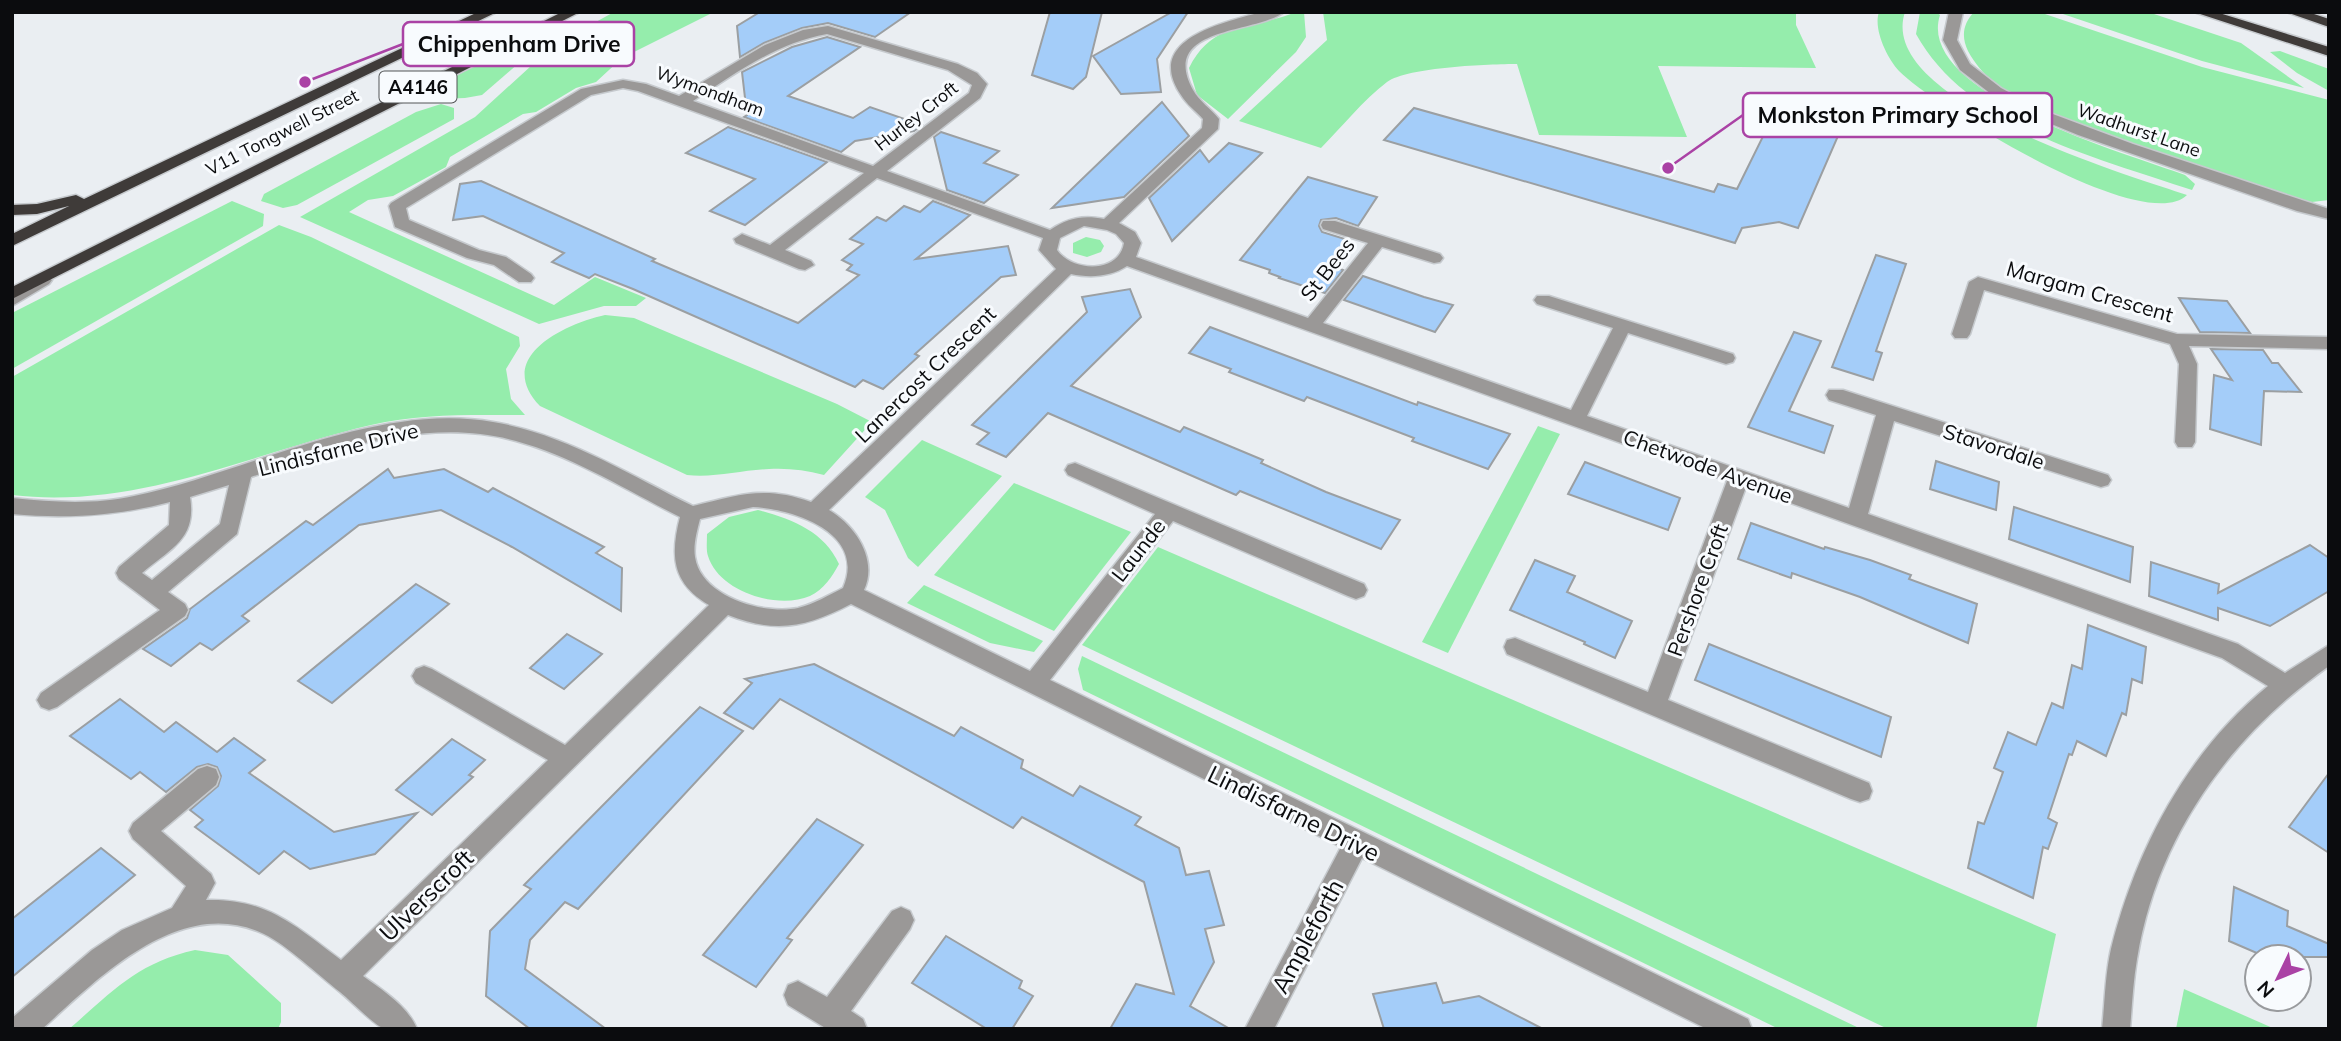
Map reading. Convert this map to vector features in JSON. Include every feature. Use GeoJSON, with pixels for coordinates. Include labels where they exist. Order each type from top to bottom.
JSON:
{"type":"FeatureCollection","features":[{"type":"Feature","properties":{"kind":"highway","name":"V11 Tongwell Street"},"geometry":{"type":"LineString","coordinates":[[12,241],[207,145],[490,12]]}},
{"type":"Feature","properties":{"kind":"highway","name":"V11 Tongwell Street"},"geometry":{"type":"LineString","coordinates":[[12,294],[178,208],[573,12]]}},
{"type":"Feature","properties":{"kind":"highway"},"geometry":{"type":"LineString","coordinates":[[2201,12],[2329,52]]}},
{"type":"Feature","properties":{"kind":"highway"},"geometry":{"type":"LineString","coordinates":[[2292,12],[2329,23]]}},
{"type":"Feature","properties":{"kind":"highway"},"geometry":{"type":"LineString","coordinates":[[12,210],[37,209],[110,192]]}},
{"type":"Feature","properties":{"kind":"street"},"geometry":{"type":"LineString","coordinates":[[1110,223],[1210,129],[1211,118],[1188,95],[1179,75],[1184,49],[1198,37],[1221,27],[1277,12]]}},
{"type":"Feature","properties":{"kind":"street","name":"Wadhurst Lane"},"geometry":{"type":"LineString","coordinates":[[1956,12],[1950,23],[1948,40],[1958,57],[1975,76],[2003,96],[2049,120],[2329,214]]}},
{"type":"Feature","properties":{"kind":"street","name":"Hurley Croft"},"geometry":{"type":"LineString","coordinates":[[680,102],[775,44],[810,32],[828,30],[845,33],[972,76],[979,85],[975,95],[878,171]]}},
{"type":"Feature","properties":{"kind":"street","name":"Wymondham"},"geometry":{"type":"LineString","coordinates":[[525,278],[500,261],[473,254],[401,223],[397,206],[586,92],[624,84],[641,87],[878,171],[1052,236]]}},
{"type":"Feature","properties":{"kind":"street"},"geometry":{"type":"LineString","coordinates":[[773,251],[878,171]]}},
{"type":"Feature","properties":{"kind":"street"},"geometry":{"type":"LineString","coordinates":[[1097,221],[1110,223],[1121,228],[1132,243],[1131,252],[1125,260],[1105,270],[1092,272],[1067,268],[1051,257],[1048,243],[1052,236],[1071,224],[1097,221]]}},
{"type":"Feature","properties":{"kind":"street","name":"St Bees"},"geometry":{"type":"LineString","coordinates":[[1329,225],[1434,258]]}},
{"type":"Feature","properties":{"kind":"street"},"geometry":{"type":"LineString","coordinates":[[742,239],[805,265]]}},
{"type":"Feature","properties":{"kind":"street","name":"St Bees"},"geometry":{"type":"LineString","coordinates":[[1312,325],[1378,241]]}},
{"type":"Feature","properties":{"kind":"street","name":"Chetwode Avenue"},"geometry":{"type":"LineString","coordinates":[[1125,260],[2230,651],[2284,684]]}},
{"type":"Feature","properties":{"kind":"street","name":"Lanercost Crescent"},"geometry":{"type":"LineString","coordinates":[[814,512],[1067,268]]}},
{"type":"Feature","properties":{"kind":"street"},"geometry":{"type":"LineString","coordinates":[[12,300],[56,271]]}},
{"type":"Feature","properties":{"kind":"street","name":"Margam Crescent"},"geometry":{"type":"LineString","coordinates":[[1961,334],[1978,282],[2176,340],[2329,343]]}},
{"type":"Feature","properties":{"kind":"street"},"geometry":{"type":"LineString","coordinates":[[1543,300],[1726,358]]}},
{"type":"Feature","properties":{"kind":"street"},"geometry":{"type":"LineString","coordinates":[[1576,418],[1623,326]]}},
{"type":"Feature","properties":{"kind":"street"},"geometry":{"type":"LineString","coordinates":[[2176,340],[2188,364],[2186,442]]}},
{"type":"Feature","properties":{"kind":"street","name":"Stavordale"},"geometry":{"type":"LineString","coordinates":[[1836,395],[2101,480]]}},
{"type":"Feature","properties":{"kind":"street"},"geometry":{"type":"LineString","coordinates":[[1856,518],[1887,412]]}},
{"type":"Feature","properties":{"kind":"street","name":"Lindisfarne Drive"},"geometry":{"type":"LineString","coordinates":[[12,506],[56,510],[133,504],[405,429],[446,425],[491,428],[535,439],[580,457],[691,514]]}},
{"type":"Feature","properties":{"kind":"street"},"geometry":{"type":"LineString","coordinates":[[1075,470],[1169,511]]}},
{"type":"Feature","properties":{"kind":"street"},"geometry":{"type":"LineString","coordinates":[[153,592],[230,528],[242,473]]}},
{"type":"Feature","properties":{"kind":"street","name":"Pershore Croft"},"geometry":{"type":"LineString","coordinates":[[1654,704],[1739,477]]}},
{"type":"Feature","properties":{"kind":"street"},"geometry":{"type":"LineString","coordinates":[[49,700],[177,610],[127,573],[178,529],[182,512],[178,491]]}},
{"type":"Feature","properties":{"kind":"street"},"geometry":{"type":"LineString","coordinates":[[753,499],[792,503],[814,512],[841,529],[853,549],[860,571],[851,594],[791,618],[741,612],[724,604],[699,583],[684,559],[691,514],[753,499]]}},
{"type":"Feature","properties":{"kind":"street","name":"Launde"},"geometry":{"type":"LineString","coordinates":[[1034,683],[1169,511],[1356,590]]}},
{"type":"Feature","properties":{"kind":"street","name":"Lindisfarne Drive"},"geometry":{"type":"LineString","coordinates":[[851,594],[1356,844],[1738,1029]]}},
{"type":"Feature","properties":{"kind":"street","name":"Ulverscroft"},"geometry":{"type":"LineString","coordinates":[[343,977],[724,604]]}},
{"type":"Feature","properties":{"kind":"street"},"geometry":{"type":"LineString","coordinates":[[1515,647],[1860,791]]}},
{"type":"Feature","properties":{"kind":"street"},"geometry":{"type":"LineString","coordinates":[[2116,1029],[2125,952],[2132,925],[2175,818],[2216,752],[2284,684],[2329,654]]}},
{"type":"Feature","properties":{"kind":"street"},"geometry":{"type":"LineString","coordinates":[[424,676],[566,758]]}},
{"type":"Feature","properties":{"kind":"street"},"geometry":{"type":"LineString","coordinates":[[183,914],[202,883],[142,831],[208,777]]}},
{"type":"Feature","properties":{"kind":"street","name":"Ampleforth"},"geometry":{"type":"LineString","coordinates":[[1259,1029],[1356,844]]}},
{"type":"Feature","properties":{"kind":"street"},"geometry":{"type":"LineString","coordinates":[[21,1029],[94,966],[140,934],[183,914],[226,911],[267,921],[343,977],[403,1029]]}},
{"type":"Feature","properties":{"kind":"street"},"geometry":{"type":"LineString","coordinates":[[798,995],[842,1022],[901,920]]}},
{"type":"Feature","properties":{"kind":"green space"},"geometry":{"type":"Polygon","coordinates":[[[614,12],[714,12],[622,58],[596,82],[576,88],[536,112],[523,114],[450,157],[446,167],[393,196],[368,200],[349,212],[554,305],[595,277],[646,298],[636,306],[604,306],[539,324],[300,217],[475,117],[554,45],[614,12]]]}},
{"type":"Feature","properties":{"kind":"green space"},"geometry":{"type":"Polygon","coordinates":[[[1304,12],[1306,37],[1296,52],[1228,119],[1197,95],[1189,68],[1210,41],[1235,28],[1304,12]]]}},
{"type":"Feature","properties":{"kind":"green space"},"geometry":{"type":"Polygon","coordinates":[[[1323,12],[1796,12],[1796,25],[1816,68],[1658,66],[1687,137],[1539,135],[1517,64],[1450,67],[1398,77],[1387,82],[1370,97],[1321,148],[1239,121],[1327,40],[1323,12]]]}},
{"type":"Feature","properties":{"kind":"green space"},"geometry":{"type":"Polygon","coordinates":[[[1879,12],[1905,12],[1906,45],[1928,75],[1966,104],[2064,152],[2187,195],[2164,203],[2129,198],[2086,184],[1995,137],[1953,111],[1899,71],[1882,43],[1878,27],[1879,12]]]}},
{"type":"Feature","properties":{"kind":"green space"},"geometry":{"type":"Polygon","coordinates":[[[1920,12],[1936,12],[1940,15],[1941,44],[1960,71],[1992,96],[2033,118],[2078,137],[2185,175],[2195,184],[2192,190],[2077,151],[2001,116],[1967,93],[1939,66],[1916,34],[1920,12]]]}},
{"type":"Feature","properties":{"kind":"green space"},"geometry":{"type":"Polygon","coordinates":[[[1974,12],[2039,12],[2202,67],[2329,100],[2329,200],[2312,202],[2289,197],[2086,130],[2029,106],[1983,72],[1968,51],[1964,30],[1974,12]]]}},
{"type":"Feature","properties":{"kind":"green space"},"geometry":{"type":"Polygon","coordinates":[[[2057,12],[2148,12],[2241,43],[2304,88],[2202,61],[2057,12]]]}},
{"type":"Feature","properties":{"kind":"green space"},"geometry":{"type":"Polygon","coordinates":[[[2280,51],[2329,69],[2329,91],[2297,73],[2270,52],[2280,51]]]}},
{"type":"Feature","properties":{"kind":"green space"},"geometry":{"type":"Polygon","coordinates":[[[499,54],[519,63],[482,95],[408,100],[499,54]]]}},
{"type":"Feature","properties":{"kind":"green space"},"geometry":{"type":"Polygon","coordinates":[[[441,104],[454,108],[454,119],[297,205],[283,208],[261,201],[264,194],[416,112],[441,104]]]}},
{"type":"Feature","properties":{"kind":"green space"},"geometry":{"type":"Polygon","coordinates":[[[232,201],[264,214],[263,226],[12,369],[12,313],[232,201]]]}},
{"type":"Feature","properties":{"kind":"green space"},"geometry":{"type":"Polygon","coordinates":[[[279,225],[311,237],[519,337],[520,346],[506,369],[511,399],[525,415],[409,418],[371,425],[149,487],[58,497],[12,495],[12,377],[279,225]]]}},
{"type":"Feature","properties":{"kind":"green space"},"geometry":{"type":"Polygon","coordinates":[[[1086,237],[1100,240],[1104,246],[1101,252],[1087,257],[1073,253],[1073,243],[1086,237]]]}},
{"type":"Feature","properties":{"kind":"green space"},"geometry":{"type":"Polygon","coordinates":[[[605,315],[634,318],[837,404],[872,422],[824,475],[776,469],[687,475],[540,406],[528,388],[525,372],[529,358],[540,346],[571,326],[605,315]]]}},
{"type":"Feature","properties":{"kind":"green space"},"geometry":{"type":"Polygon","coordinates":[[[1538,426],[1560,434],[1448,653],[1422,642],[1538,426]]]}},
{"type":"Feature","properties":{"kind":"green space"},"geometry":{"type":"Polygon","coordinates":[[[922,440],[1002,476],[918,567],[908,558],[885,510],[865,497],[922,440]]]}},
{"type":"Feature","properties":{"kind":"green space"},"geometry":{"type":"Polygon","coordinates":[[[1014,483],[1131,532],[1054,631],[934,575],[1014,483]]]}},
{"type":"Feature","properties":{"kind":"green space"},"geometry":{"type":"Polygon","coordinates":[[[758,510],[805,528],[825,543],[833,553],[839,564],[827,582],[815,593],[797,600],[767,599],[737,588],[714,569],[707,554],[707,534],[729,517],[758,510]]]}},
{"type":"Feature","properties":{"kind":"green space"},"geometry":{"type":"Polygon","coordinates":[[[1158,547],[2056,934],[2036,1029],[1888,1029],[1082,645],[1158,547]]]}},
{"type":"Feature","properties":{"kind":"green space"},"geometry":{"type":"Polygon","coordinates":[[[924,585],[1043,641],[1034,652],[990,643],[907,603],[924,585]]]}},
{"type":"Feature","properties":{"kind":"green space"},"geometry":{"type":"Polygon","coordinates":[[[1082,656],[1861,1029],[1779,1029],[1083,690],[1078,669],[1082,656]]]}},
{"type":"Feature","properties":{"kind":"green space"},"geometry":{"type":"Polygon","coordinates":[[[195,950],[228,955],[281,1003],[281,1022],[278,1029],[69,1029],[141,971],[157,962],[195,950]]]}},
{"type":"Feature","properties":{"kind":"green space"},"geometry":{"type":"Polygon","coordinates":[[[2184,989],[2275,1029],[2176,1029],[2184,989]]]}},
{"type":"Feature","properties":{"kind":"building"},"geometry":{"type":"Polygon","coordinates":[[[760,12],[911,12],[875,37],[828,23],[802,28],[764,43],[740,57],[737,26],[760,12]]]}},
{"type":"Feature","properties":{"kind":"building"},"geometry":{"type":"Polygon","coordinates":[[[1050,12],[1102,12],[1086,77],[1073,89],[1032,75],[1050,12]]]}},
{"type":"Feature","properties":{"kind":"building"},"geometry":{"type":"Polygon","coordinates":[[[1172,12],[1188,12],[1157,59],[1161,92],[1121,94],[1093,56],[1172,12]]]}},
{"type":"Feature","properties":{"kind":"building"},"geometry":{"type":"Polygon","coordinates":[[[827,37],[860,47],[788,96],[853,118],[870,107],[922,125],[914,131],[855,141],[841,152],[744,117],[747,115],[742,72],[792,47],[827,37]]]}},
{"type":"Feature","properties":{"kind":"building"},"geometry":{"type":"Polygon","coordinates":[[[1783,96],[1848,113],[1798,228],[1779,222],[1742,228],[1735,243],[1384,140],[1414,108],[1714,192],[1718,184],[1737,189],[1783,96]]]}},
{"type":"Feature","properties":{"kind":"building"},"geometry":{"type":"Polygon","coordinates":[[[1162,102],[1189,136],[1124,197],[1052,208],[1162,102]]]}},
{"type":"Feature","properties":{"kind":"building"},"geometry":{"type":"Polygon","coordinates":[[[728,127],[827,162],[745,225],[710,211],[755,179],[686,153],[728,127]]]}},
{"type":"Feature","properties":{"kind":"building"},"geometry":{"type":"Polygon","coordinates":[[[941,132],[999,151],[984,163],[1018,175],[984,203],[947,190],[934,137],[941,132]]]}},
{"type":"Feature","properties":{"kind":"building"},"geometry":{"type":"Polygon","coordinates":[[[1229,143],[1262,153],[1172,241],[1149,198],[1200,150],[1209,162],[1229,143]]]}},
{"type":"Feature","properties":{"kind":"building"},"geometry":{"type":"Polygon","coordinates":[[[1308,177],[1377,197],[1358,226],[1336,218],[1321,220],[1319,226],[1322,232],[1348,240],[1329,265],[1343,270],[1325,293],[1279,278],[1269,273],[1270,270],[1240,260],[1308,177]]]}},
{"type":"Feature","properties":{"kind":"building"},"geometry":{"type":"Polygon","coordinates":[[[481,181],[655,259],[652,261],[798,323],[859,275],[847,270],[852,265],[842,260],[863,244],[850,239],[877,217],[886,221],[904,206],[920,212],[933,201],[970,215],[916,259],[1008,246],[1016,275],[1001,277],[915,354],[919,356],[883,389],[863,380],[855,387],[633,289],[595,274],[589,278],[552,262],[564,253],[483,216],[453,220],[460,184],[481,181]]]}},
{"type":"Feature","properties":{"kind":"building"},"geometry":{"type":"Polygon","coordinates":[[[1876,255],[1906,264],[1876,351],[1882,353],[1873,380],[1832,367],[1876,255]]]}},
{"type":"Feature","properties":{"kind":"building"},"geometry":{"type":"Polygon","coordinates":[[[1363,276],[1453,305],[1435,332],[1344,300],[1363,276]]]}},
{"type":"Feature","properties":{"kind":"building"},"geometry":{"type":"Polygon","coordinates":[[[1130,289],[1141,317],[1071,386],[1180,432],[1184,427],[1263,460],[1261,463],[1326,492],[1400,520],[1381,549],[1240,491],[1236,495],[1048,413],[1006,457],[977,444],[989,433],[972,425],[1087,312],[1082,297],[1130,289]]]}},
{"type":"Feature","properties":{"kind":"building"},"geometry":{"type":"Polygon","coordinates":[[[2179,298],[2227,301],[2250,333],[2200,332],[2179,298]]]}},
{"type":"Feature","properties":{"kind":"building"},"geometry":{"type":"Polygon","coordinates":[[[1210,327],[1417,405],[1418,402],[1510,434],[1488,469],[1307,397],[1304,401],[1229,372],[1231,369],[1189,353],[1210,327]]]}},
{"type":"Feature","properties":{"kind":"building"},"geometry":{"type":"Polygon","coordinates":[[[1794,332],[1821,341],[1789,411],[1833,426],[1824,453],[1748,427],[1794,332]]]}},
{"type":"Feature","properties":{"kind":"building"},"geometry":{"type":"Polygon","coordinates":[[[2211,349],[2263,350],[2272,363],[2278,363],[2301,392],[2264,391],[2261,445],[2210,429],[2214,375],[2232,380],[2211,349]]]}},
{"type":"Feature","properties":{"kind":"building"},"geometry":{"type":"Polygon","coordinates":[[[1936,461],[1999,482],[1996,510],[1930,489],[1936,461]]]}},
{"type":"Feature","properties":{"kind":"building"},"geometry":{"type":"Polygon","coordinates":[[[1585,462],[1680,498],[1668,530],[1568,494],[1585,462]]]}},
{"type":"Feature","properties":{"kind":"building"},"geometry":{"type":"Polygon","coordinates":[[[388,469],[394,478],[444,469],[488,492],[493,488],[604,547],[596,553],[622,568],[621,611],[512,547],[441,510],[359,525],[242,616],[249,621],[212,650],[200,643],[171,666],[143,649],[187,618],[190,609],[306,521],[313,525],[388,469]]]}},
{"type":"Feature","properties":{"kind":"building"},"geometry":{"type":"Polygon","coordinates":[[[2014,507],[2133,547],[2130,582],[2009,539],[2014,507]]]}},
{"type":"Feature","properties":{"kind":"building"},"geometry":{"type":"Polygon","coordinates":[[[1751,523],[1824,549],[1825,547],[1870,560],[1911,575],[1909,579],[1977,604],[1968,643],[1860,597],[1792,573],[1791,578],[1738,559],[1751,523]]]}},
{"type":"Feature","properties":{"kind":"building"},"geometry":{"type":"Polygon","coordinates":[[[2310,545],[2329,558],[2329,591],[2270,626],[2218,608],[2218,620],[2149,596],[2151,562],[2219,584],[2218,593],[2310,545]]]}},
{"type":"Feature","properties":{"kind":"building"},"geometry":{"type":"Polygon","coordinates":[[[1535,560],[1575,576],[1567,592],[1632,621],[1615,658],[1510,610],[1535,560]]]}},
{"type":"Feature","properties":{"kind":"building"},"geometry":{"type":"Polygon","coordinates":[[[416,584],[449,604],[332,703],[298,681],[416,584]]]}},
{"type":"Feature","properties":{"kind":"building"},"geometry":{"type":"Polygon","coordinates":[[[2088,625],[2146,647],[2142,683],[2132,679],[2126,715],[2122,713],[2106,756],[2077,741],[2072,755],[2069,754],[2048,818],[2057,823],[2048,849],[2043,847],[2033,898],[1968,868],[1978,822],[1984,824],[2003,772],[1994,768],[2008,732],[2036,745],[2052,703],[2063,708],[2072,665],[2082,669],[2088,625]]]}},
{"type":"Feature","properties":{"kind":"building"},"geometry":{"type":"Polygon","coordinates":[[[567,634],[602,654],[564,689],[530,668],[567,634]]]}},
{"type":"Feature","properties":{"kind":"building"},"geometry":{"type":"Polygon","coordinates":[[[1709,644],[1891,717],[1881,757],[1695,680],[1709,644]]]}},
{"type":"Feature","properties":{"kind":"building"},"geometry":{"type":"Polygon","coordinates":[[[814,664],[954,736],[961,727],[1023,760],[1021,768],[1073,796],[1080,786],[1141,817],[1135,825],[1179,848],[1186,875],[1209,871],[1224,925],[1205,929],[1214,962],[1190,1006],[1230,1029],[1110,1029],[1136,984],[1174,994],[1144,882],[1022,817],[1013,828],[780,699],[753,729],[724,713],[752,683],[745,679],[814,664]]]}},
{"type":"Feature","properties":{"kind":"building"},"geometry":{"type":"Polygon","coordinates":[[[120,699],[164,732],[176,722],[217,752],[234,738],[265,760],[249,773],[334,832],[417,813],[375,854],[310,869],[284,851],[259,874],[195,827],[203,820],[190,810],[218,786],[221,776],[217,767],[208,764],[197,767],[166,792],[140,772],[131,779],[70,736],[120,699]]]}},
{"type":"Feature","properties":{"kind":"building"},"geometry":{"type":"Polygon","coordinates":[[[700,707],[743,731],[578,909],[565,902],[530,940],[525,969],[606,1029],[530,1029],[486,996],[490,931],[531,889],[524,885],[700,707]]]}},
{"type":"Feature","properties":{"kind":"building"},"geometry":{"type":"Polygon","coordinates":[[[452,739],[485,760],[469,775],[473,777],[432,815],[396,790],[452,739]]]}},
{"type":"Feature","properties":{"kind":"building"},"geometry":{"type":"Polygon","coordinates":[[[2329,773],[2329,853],[2289,827],[2329,773]]]}},
{"type":"Feature","properties":{"kind":"building"},"geometry":{"type":"Polygon","coordinates":[[[817,819],[863,845],[787,938],[792,940],[756,987],[703,955],[817,819]]]}},
{"type":"Feature","properties":{"kind":"building"},"geometry":{"type":"Polygon","coordinates":[[[101,848],[135,875],[12,977],[12,919],[101,848]]]}},
{"type":"Feature","properties":{"kind":"building"},"geometry":{"type":"Polygon","coordinates":[[[2234,887],[2288,911],[2287,926],[2329,944],[2329,957],[2313,957],[2313,943],[2243,943],[2243,947],[2229,941],[2234,887]]]}},
{"type":"Feature","properties":{"kind":"building"},"geometry":{"type":"Polygon","coordinates":[[[946,936],[1022,981],[1019,988],[1033,996],[1012,1029],[987,1029],[912,983],[946,936]]]}},
{"type":"Feature","properties":{"kind":"building"},"geometry":{"type":"Polygon","coordinates":[[[1436,983],[1443,1003],[1479,996],[1543,1029],[1384,1029],[1373,994],[1436,983]]]}},
{"type":"Feature","properties":{"kind":"place","name":"Chippenham Drive"},"geometry":{"type":"Point","coordinates":[305,82]}},
{"type":"Feature","properties":{"kind":"place","name":"Monkston Primary School"},"geometry":{"type":"Point","coordinates":[1668,168]}}]}
